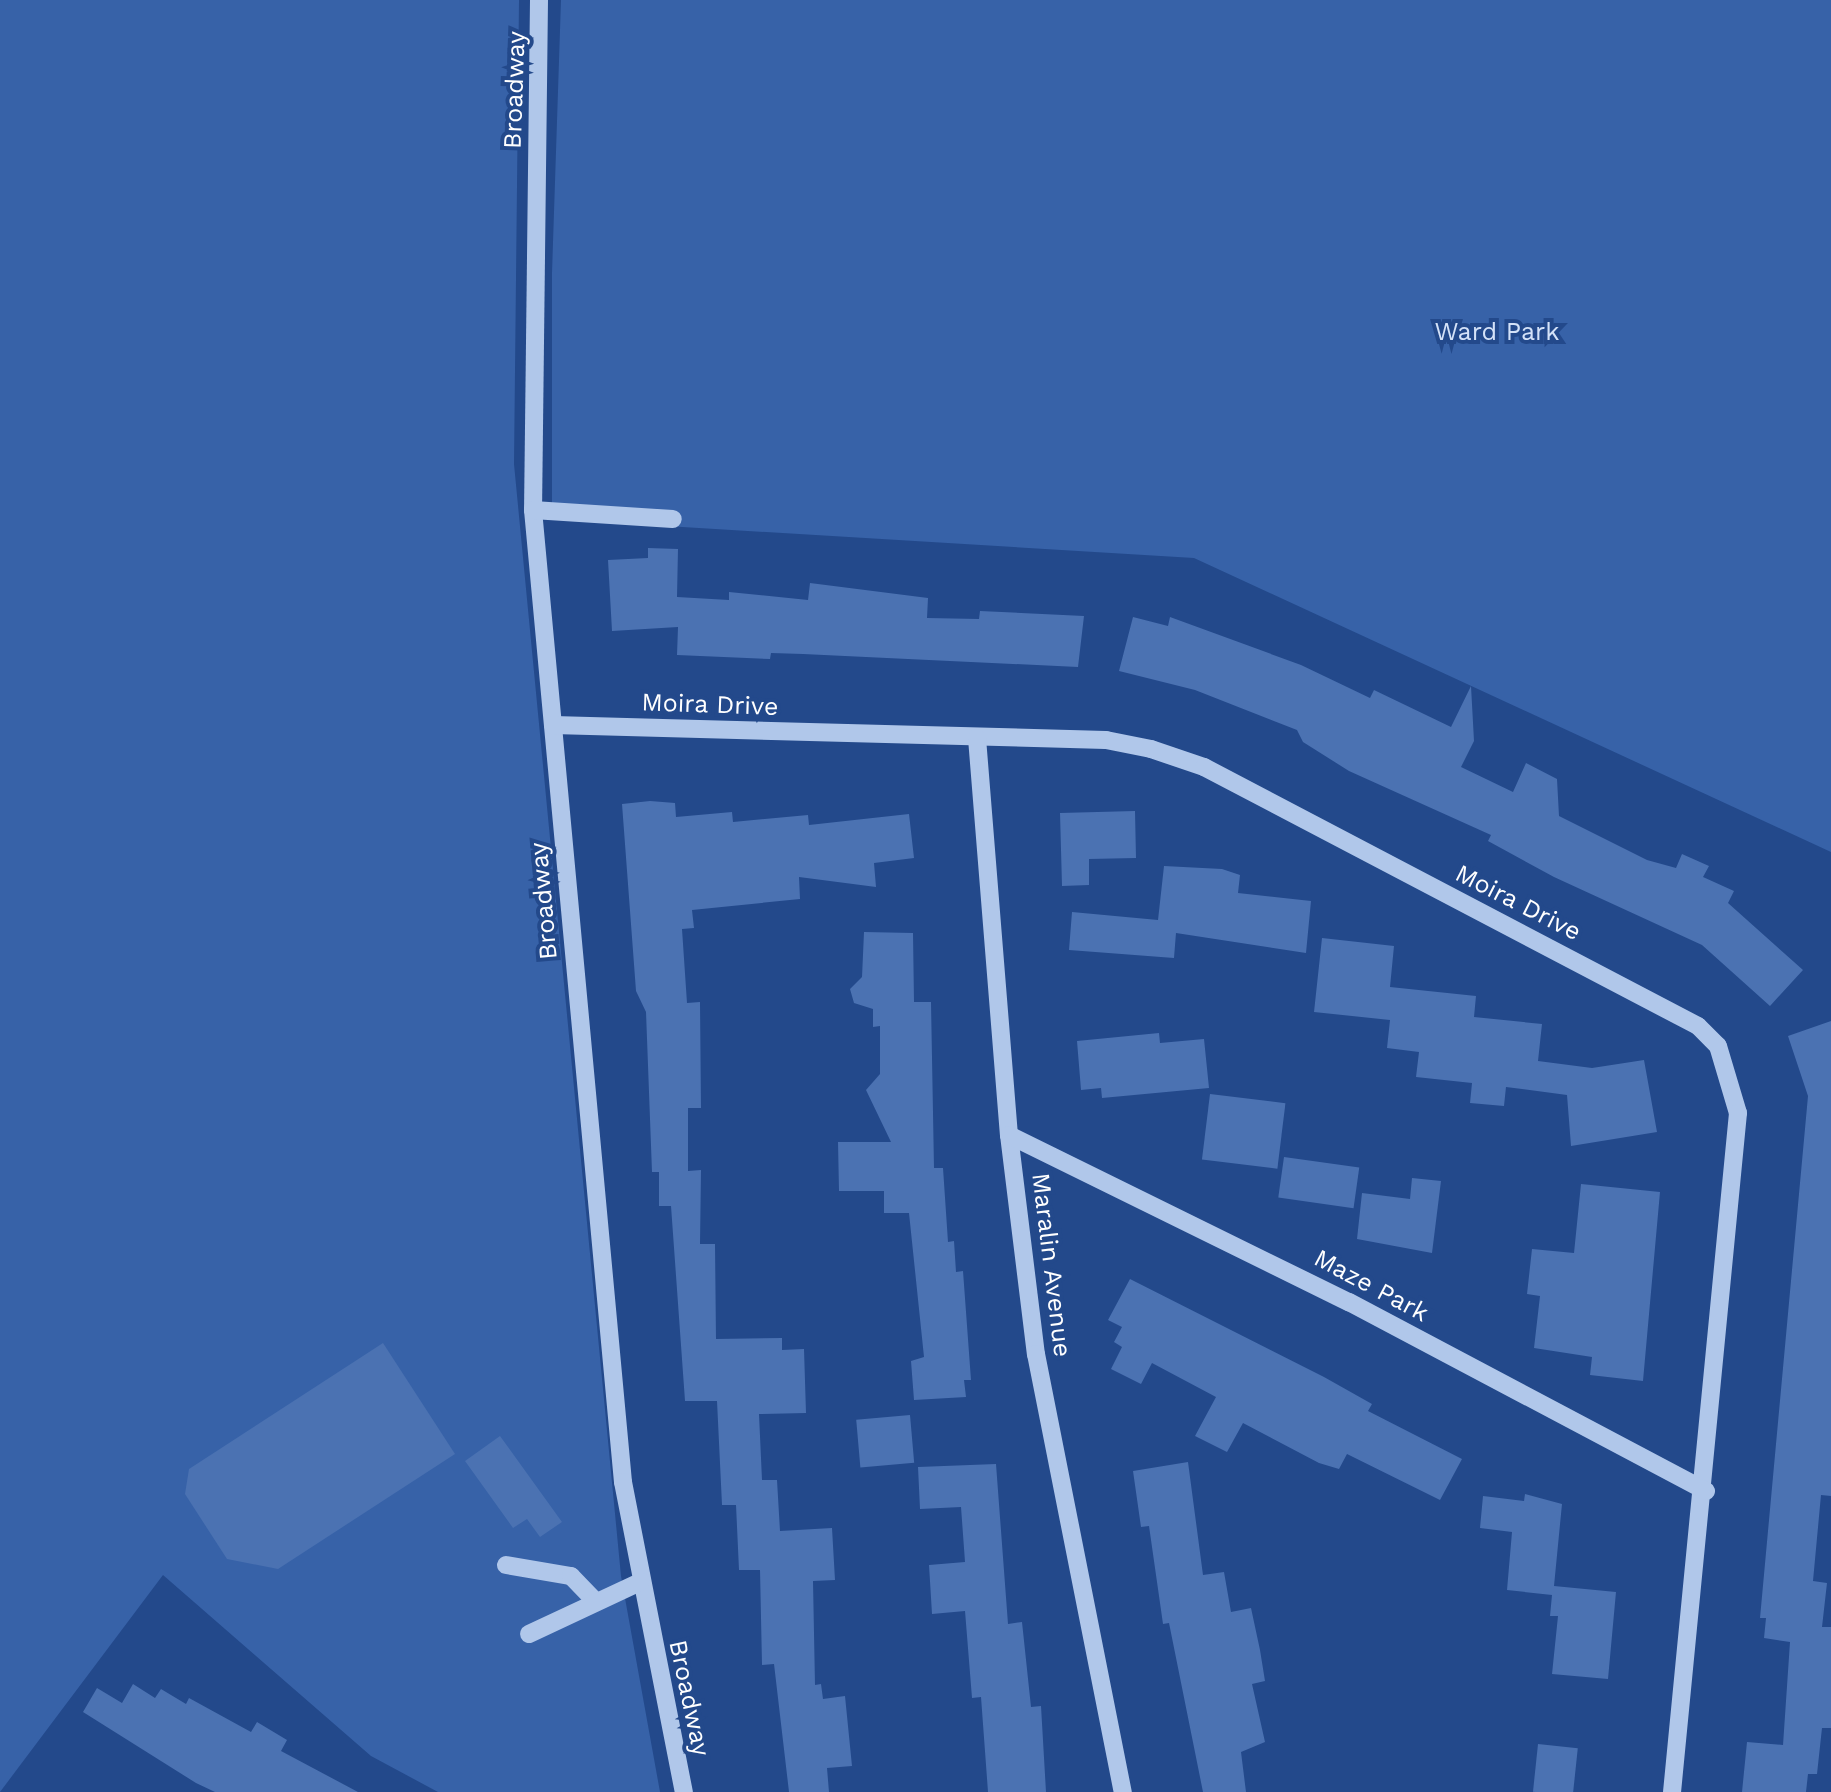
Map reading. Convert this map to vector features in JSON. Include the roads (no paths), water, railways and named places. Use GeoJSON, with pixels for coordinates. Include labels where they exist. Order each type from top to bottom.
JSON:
{"type":"FeatureCollection","features":[{"type":"Feature","properties":{"kind":"street","name":"Broadway"},"geometry":{"type":"LineString","coordinates":[[539,0],[532,510],[606,1326],[640,1582],[684,1792]]}},
{"type":"Feature","properties":{"kind":"street"},"geometry":{"type":"LineString","coordinates":[[532,510],[672,519]]}},
{"type":"Feature","properties":{"kind":"street","name":"Moira Drive"},"geometry":{"type":"LineString","coordinates":[[553,726],[1106,740],[1204,767],[1651,1000],[1718,1046],[1738,1112],[1706,1492],[1672,1792]]}},
{"type":"Feature","properties":{"kind":"street","name":"Maralin Avenue"},"geometry":{"type":"LineString","coordinates":[[977,738],[1009,1135],[1036,1354],[1123,1792]]}},
{"type":"Feature","properties":{"kind":"street","name":"Maze Park"},"geometry":{"type":"LineString","coordinates":[[1009,1135],[1350,1302],[1706,1492]]}},
{"type":"Feature","properties":{"kind":"street"},"geometry":{"type":"LineString","coordinates":[[506,1565],[571,1576],[594,1600]]}},
{"type":"Feature","properties":{"kind":"street"},"geometry":{"type":"LineString","coordinates":[[528,1634],[594,1600],[640,1582]]}},
{"type":"Feature","properties":{"kind":"park label","name":"Ward Park"},"geometry":{"type":"Point","coordinates":[1497,332]}}]}
